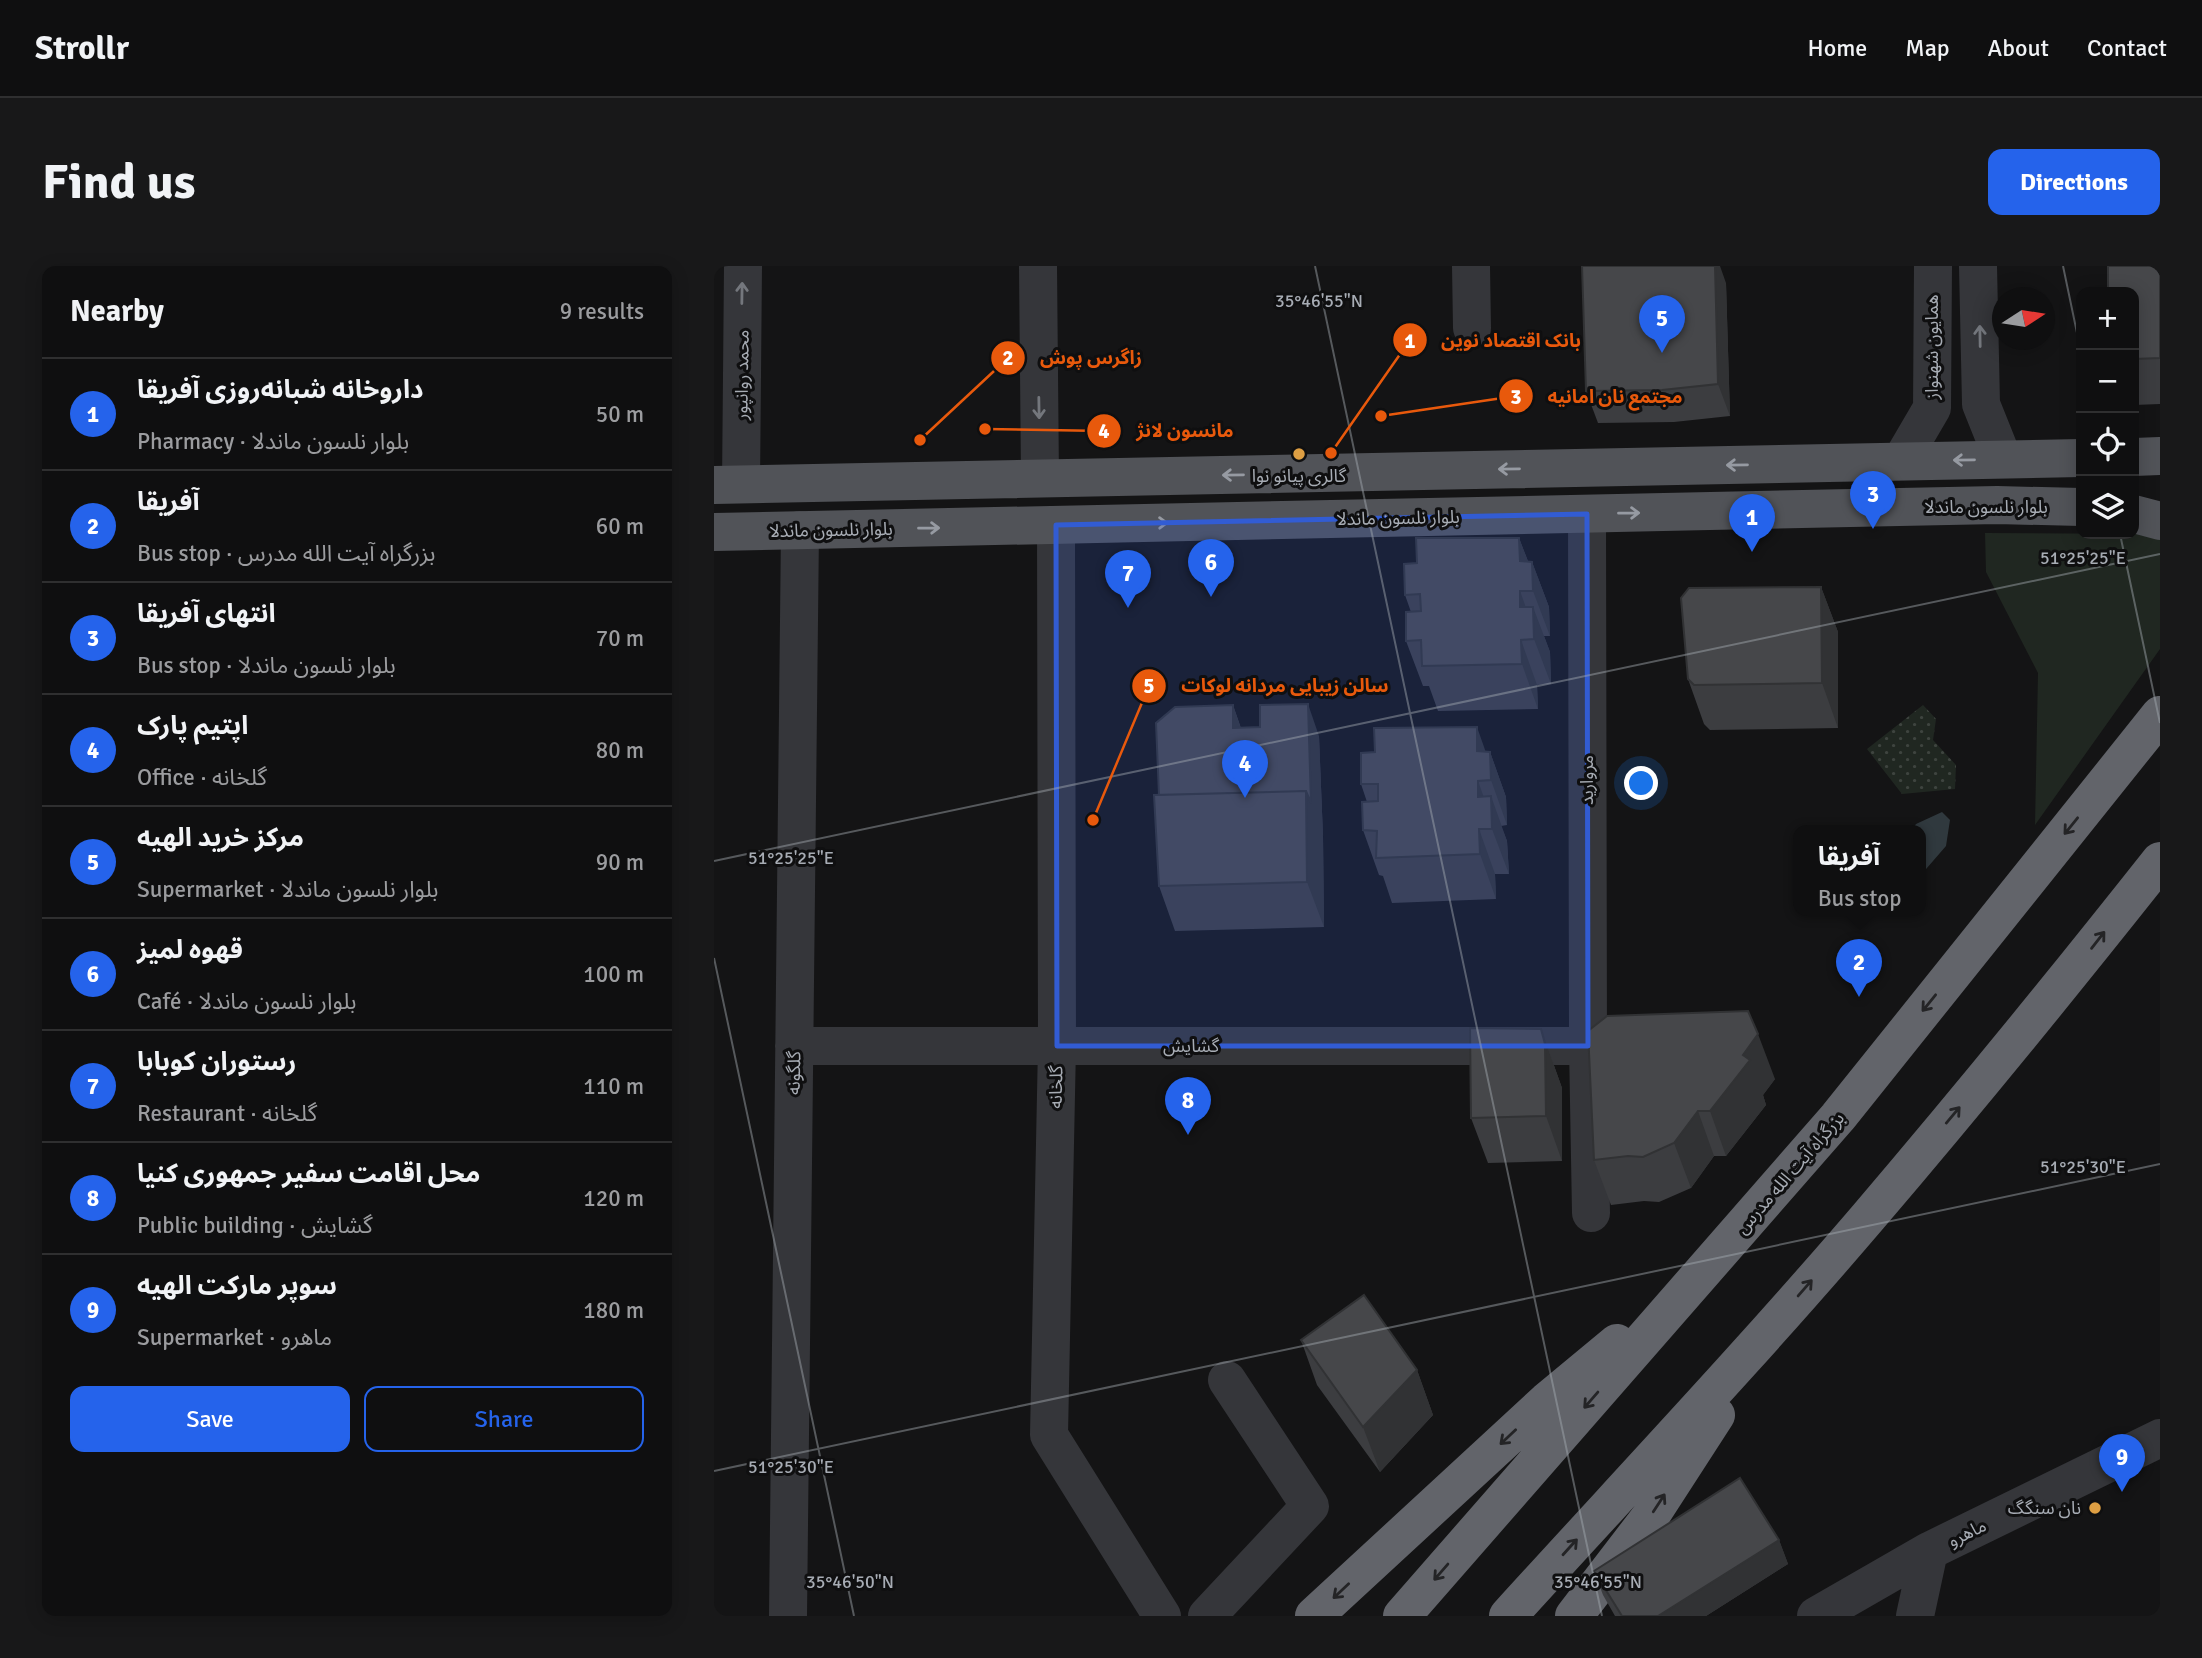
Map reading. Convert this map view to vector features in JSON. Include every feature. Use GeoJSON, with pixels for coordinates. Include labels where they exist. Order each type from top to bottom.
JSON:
{"type":"FeatureCollection","features":[{"type":"Feature","properties":{"kind":"highway","name":"بزرگراه آیت الله مدرس"},"geometry":{"type":"LineString","coordinates":[[1402,1616],[1838,1117],[2160,715]]}},
{"type":"Feature","properties":{"kind":"highway"},"geometry":{"type":"LineString","coordinates":[[1508,1616],[1868,1217],[2054,996],[2160,861]]}},
{"type":"Feature","properties":{"kind":"highway"},"geometry":{"type":"LineString","coordinates":[[1314,1616],[1547,1401],[1710,1265]]}},
{"type":"Feature","properties":{"kind":"highway"},"geometry":{"type":"LineString","coordinates":[[1574,1616],[1650,1517],[1776,1322]]}},
{"type":"Feature","properties":{"kind":"main road"},"geometry":{"type":"LineString","coordinates":[[2139,457],[2160,456]]}},
{"type":"Feature","properties":{"kind":"main road"},"geometry":{"type":"LineString","coordinates":[[727,484],[2076,458]]}},
{"type":"Feature","properties":{"kind":"main road","name":"بلوار نلسون ماندلا"},"geometry":{"type":"LineString","coordinates":[[714,532],[1997,505],[2076,507]]}},
{"type":"Feature","properties":{"kind":"main road"},"geometry":{"type":"LineString","coordinates":[[2139,515],[2160,521]]}},
{"type":"Feature","properties":{"kind":"main road"},"geometry":{"type":"LineString","coordinates":[[2107,781],[2160,691]]}},
{"type":"Feature","properties":{"kind":"street","name":"محمد روانپور"},"geometry":{"type":"LineString","coordinates":[[727,484],[743,266]]}},
{"type":"Feature","properties":{"kind":"street"},"geometry":{"type":"LineString","coordinates":[[1038,266],[1040,478]]}},
{"type":"Feature","properties":{"kind":"street"},"geometry":{"type":"LineString","coordinates":[[1471,266],[1472,328]]}},
{"type":"Feature","properties":{"kind":"street","name":"همایون شهنواز"},"geometry":{"type":"LineString","coordinates":[[1901,461],[1933,408],[1933,266]]}},
{"type":"Feature","properties":{"kind":"street"},"geometry":{"type":"LineString","coordinates":[[1979,266],[1981,404],[2003,459]]}},
{"type":"Feature","properties":{"kind":"street","name":"مروارید"},"geometry":{"type":"LineString","coordinates":[[1587,514],[1591,1213]]}},
{"type":"Feature","properties":{"kind":"street","name":"گلخانه"},"geometry":{"type":"LineString","coordinates":[[1056,525],[1057,1046],[1049,1435],[1162,1616]]}},
{"type":"Feature","properties":{"kind":"street","name":"گلگونه"},"geometry":{"type":"LineString","coordinates":[[788,1616],[800,530]]}},
{"type":"Feature","properties":{"kind":"street","name":"گشایش"},"geometry":{"type":"LineString","coordinates":[[794,1046],[1588,1046]]}},
{"type":"Feature","properties":{"kind":"street"},"geometry":{"type":"LineString","coordinates":[[1207,1616],[1310,1506],[1227,1380]]}},
{"type":"Feature","properties":{"kind":"street","name":"ماهرو"},"geometry":{"type":"LineString","coordinates":[[1816,1616],[1929,1551],[2160,1438]]}},
{"type":"Feature","properties":{"kind":"street"},"geometry":{"type":"LineString","coordinates":[[1915,1616],[1929,1551]]}},
{"type":"Feature","properties":{"kind":"highlighted area"},"geometry":{"type":"Polygon","coordinates":[[[1587,514],[1588,1046],[1057,1046],[1056,525],[1587,514]]]}},
{"type":"Feature","properties":{"kind":"shaded area"},"geometry":{"type":"Polygon","coordinates":[[[1985,533],[2076,534],[2076,539],[2139,539],[2139,534],[2149,534],[2160,539],[2160,649],[2035,825],[2038,673],[1986,572],[1985,533]]]}},
{"type":"Feature","properties":{"kind":"shaded area"},"geometry":{"type":"Polygon","coordinates":[[[1923,705],[1936,719],[1933,740],[1956,765],[1955,789],[1902,794],[1867,749],[1923,705]]]}},
{"type":"Feature","properties":{"kind":"shaded area"},"geometry":{"type":"Polygon","coordinates":[[[1942,812],[1950,820],[1946,846],[1926,869],[1926,825],[1916,824],[1942,812]]]}},
{"type":"Feature","properties":{"kind":"building"},"geometry":{"type":"Polygon","coordinates":[[[1582,266],[1715,266],[1718,384],[1662,390],[1586,391],[1582,266]]]}},
{"type":"Feature","properties":{"kind":"building"},"geometry":{"type":"Polygon","coordinates":[[[2108,266],[2160,266],[2160,358],[2139,359],[2139,287],[2108,287],[2108,266]]]}},
{"type":"Feature","properties":{"kind":"building"},"geometry":{"type":"Polygon","coordinates":[[[1416,538],[1519,538],[1520,561],[1532,562],[1533,591],[1520,591],[1520,607],[1533,607],[1534,639],[1521,640],[1522,664],[1422,666],[1421,640],[1406,641],[1406,612],[1421,611],[1420,594],[1405,595],[1404,564],[1417,563],[1416,538]]]}},
{"type":"Feature","properties":{"kind":"building"},"geometry":{"type":"Polygon","coordinates":[[[1821,587],[1822,683],[1694,685],[1688,679],[1681,598],[1689,588],[1821,587]]]}},
{"type":"Feature","properties":{"kind":"building"},"geometry":{"type":"Polygon","coordinates":[[[1308,704],[1311,803],[1306,791],[1159,795],[1156,723],[1175,707],[1233,705],[1233,728],[1260,727],[1260,705],[1308,704]]]}},
{"type":"Feature","properties":{"kind":"building"},"geometry":{"type":"Polygon","coordinates":[[[1477,727],[1477,751],[1490,752],[1491,780],[1478,781],[1478,797],[1491,796],[1492,829],[1479,829],[1480,854],[1376,858],[1377,831],[1363,830],[1362,802],[1378,801],[1378,784],[1361,784],[1361,753],[1375,752],[1374,728],[1477,727]]]}},
{"type":"Feature","properties":{"kind":"building"},"geometry":{"type":"Polygon","coordinates":[[[1306,791],[1307,882],[1159,886],[1154,795],[1306,791]]]}},
{"type":"Feature","properties":{"kind":"building"},"geometry":{"type":"Polygon","coordinates":[[[1748,1011],[1758,1034],[1743,1055],[1750,1060],[1710,1111],[1698,1111],[1674,1143],[1643,1157],[1594,1160],[1588,1031],[1607,1016],[1748,1011]]]}},
{"type":"Feature","properties":{"kind":"building"},"geometry":{"type":"Polygon","coordinates":[[[1470,1028],[1541,1029],[1545,1044],[1546,1116],[1471,1118],[1470,1028]]]}},
{"type":"Feature","properties":{"kind":"building"},"geometry":{"type":"Polygon","coordinates":[[[1364,1295],[1417,1370],[1363,1427],[1301,1340],[1364,1295]]]}},
{"type":"Feature","properties":{"kind":"building"},"geometry":{"type":"Polygon","coordinates":[[[1740,1478],[1779,1540],[1658,1616],[1622,1616],[1594,1571],[1740,1478]]]}},
{"type":"Feature","properties":{"kind":"place","name":"مرکز خرید الهیه"},"geometry":{"type":"Point","coordinates":[1662,353]}},
{"type":"Feature","properties":{"kind":"place","name":"مجتمع نان امانیه"},"geometry":{"type":"Point","coordinates":[1381,416]}},
{"type":"Feature","properties":{"kind":"place","name":"مانسون لانژ"},"geometry":{"type":"Point","coordinates":[985,429]}},
{"type":"Feature","properties":{"kind":"place","name":"زاگرس پوش"},"geometry":{"type":"Point","coordinates":[920,440]}},
{"type":"Feature","properties":{"kind":"place","name":"بانک اقتصاد نوین"},"geometry":{"type":"Point","coordinates":[1331,453]}},
{"type":"Feature","properties":{"kind":"place","name":"گالری پیانو نوا"},"geometry":{"type":"Point","coordinates":[1299,454]}},
{"type":"Feature","properties":{"kind":"place","name":"انتهای آفریقا"},"geometry":{"type":"Point","coordinates":[1873,529]}},
{"type":"Feature","properties":{"kind":"place","name":"داروخانه شبانه‌روزی آفریقا"},"geometry":{"type":"Point","coordinates":[1752,552]}},
{"type":"Feature","properties":{"kind":"place","name":"قهوه لمیز"},"geometry":{"type":"Point","coordinates":[1211,597]}},
{"type":"Feature","properties":{"kind":"place","name":"رستوران کوبابا"},"geometry":{"type":"Point","coordinates":[1128,608]}},
{"type":"Feature","properties":{"kind":"place","name":"اپتیم پارک"},"geometry":{"type":"Point","coordinates":[1245,798]}},
{"type":"Feature","properties":{"kind":"place","name":"سالن زیبایی مردانه لوکات"},"geometry":{"type":"Point","coordinates":[1093,820]}},
{"type":"Feature","properties":{"kind":"place","name":"آفریقا"},"geometry":{"type":"Point","coordinates":[1859,997]}},
{"type":"Feature","properties":{"kind":"place","name":"محل اقامت سفیر جمهوری کنیا"},"geometry":{"type":"Point","coordinates":[1188,1135]}},
{"type":"Feature","properties":{"kind":"place","name":"سوپر ماركت الهيه"},"geometry":{"type":"Point","coordinates":[2122,1492]}},
{"type":"Feature","properties":{"kind":"place","name":"نان سنگگ"},"geometry":{"type":"Point","coordinates":[2095,1508]}}]}
